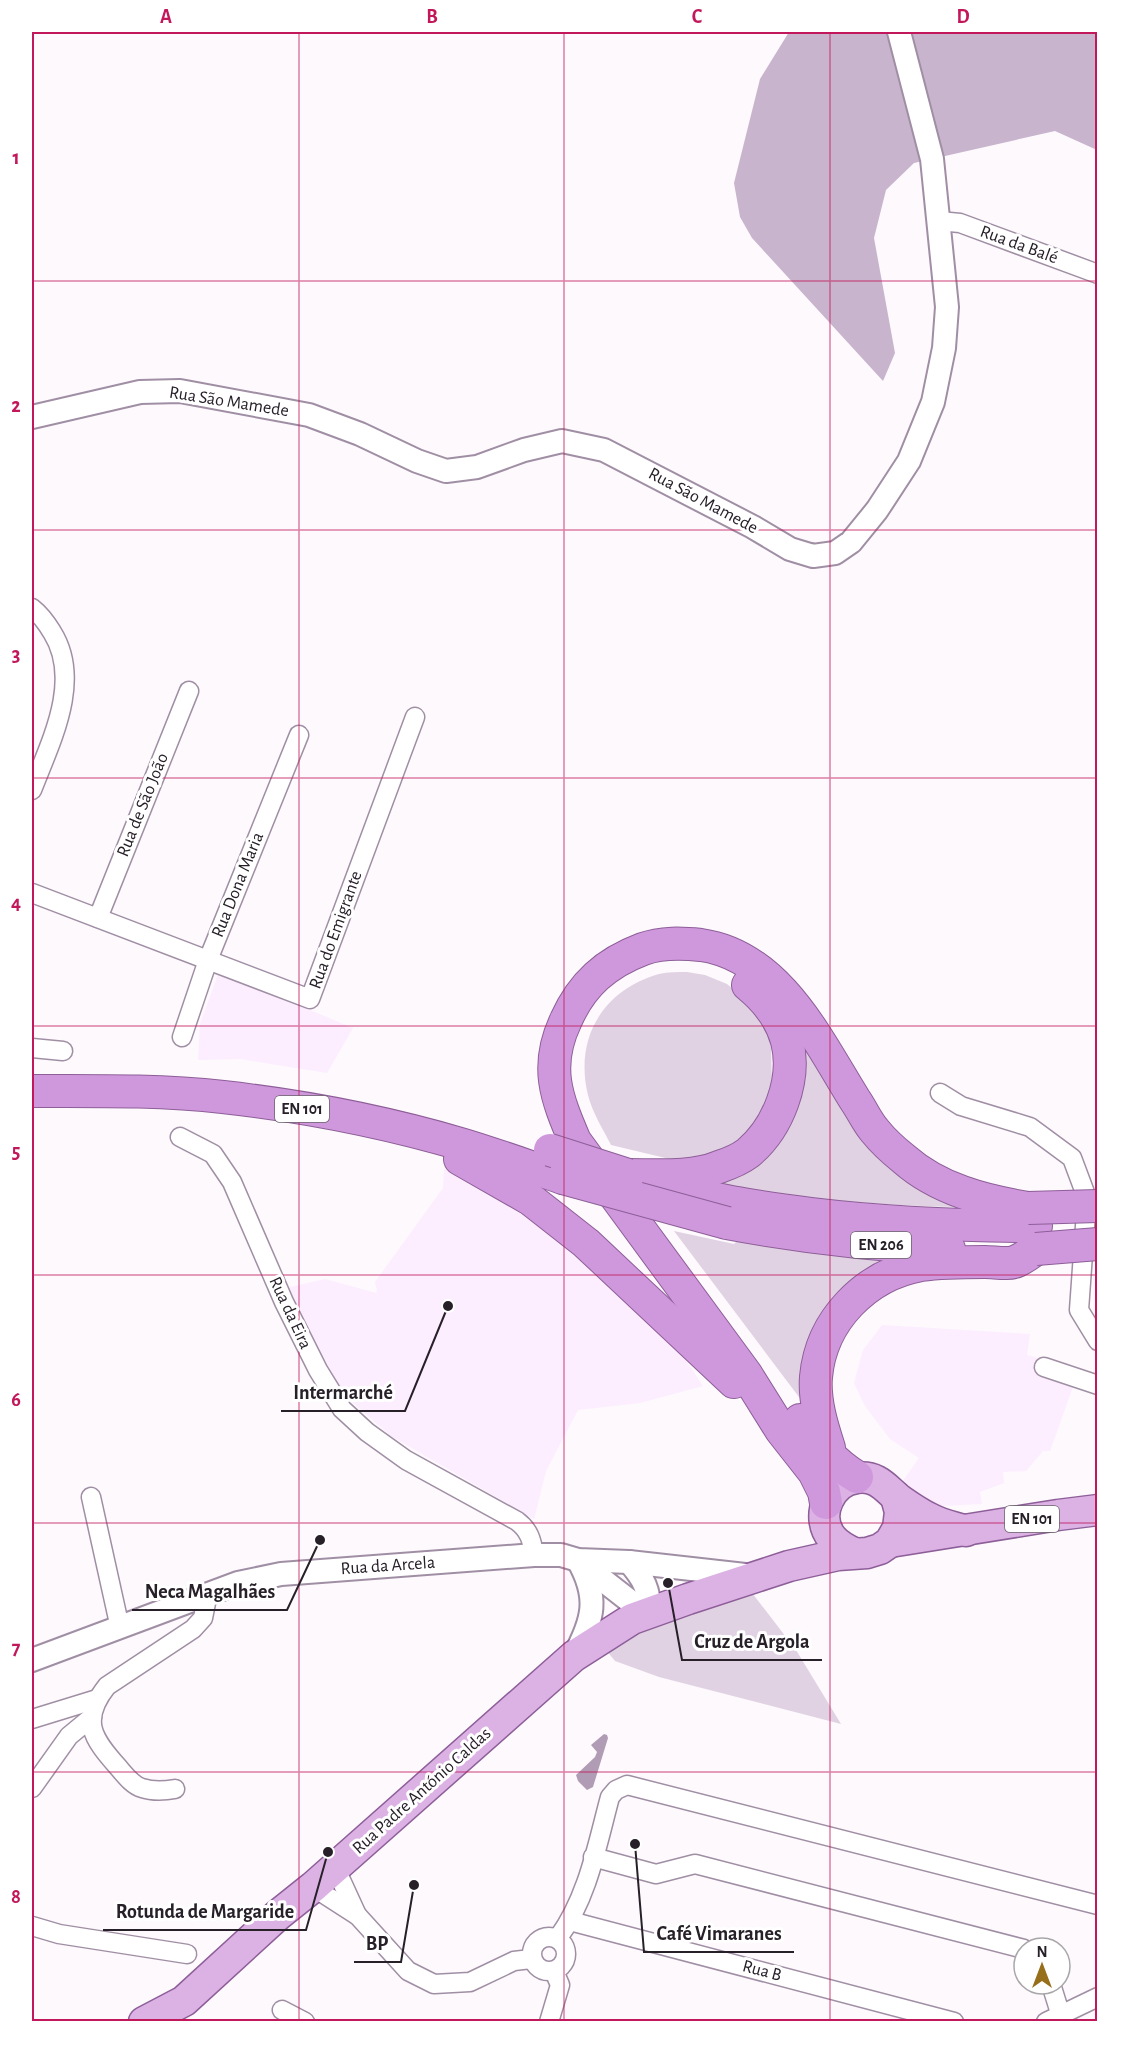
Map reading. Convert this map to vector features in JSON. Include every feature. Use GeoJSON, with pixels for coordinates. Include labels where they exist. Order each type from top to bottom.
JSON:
{"type":"FeatureCollection","features":[{"type":"Feature","properties":{"kind":"highway"},"geometry":{"type":"LineString","coordinates":[[781,1430],[747,1374],[575,1141],[558,1101],[553,1070],[558,1035],[573,1004],[594,977],[622,957],[655,945],[684,943],[713,947],[742,958],[772,980],[792,1003],[874,1131],[905,1161],[944,1185],[989,1202],[1034,1228]]}},
{"type":"Feature","properties":{"kind":"highway"},"geometry":{"type":"LineString","coordinates":[[681,1183],[747,1154],[770,1128],[783,1101],[789,1071],[787,1041],[773,1011],[759,994],[735,975],[711,964],[685,961],[659,963],[630,972],[606,989],[588,1011],[578,1037],[573,1069],[578,1097],[593,1134],[819,1446],[857,1478]]}},
{"type":"Feature","properties":{"kind":"highway","name":"EN 101"},"geometry":{"type":"LineString","coordinates":[[32,1074],[226,1082],[309,1090],[390,1105],[550,1150],[628,1175],[681,1183]]}},
{"type":"Feature","properties":{"kind":"highway","name":"EN 101"},"geometry":{"type":"LineString","coordinates":[[32,1090],[111,1091],[222,1097],[384,1124],[464,1146],[564,1178],[727,1223]]}},
{"type":"Feature","properties":{"kind":"highway"},"geometry":{"type":"LineString","coordinates":[[384,1124],[390,1137],[460,1159],[530,1199],[586,1243],[735,1383],[781,1430],[814,1472],[824,1492],[825,1513]]}},
{"type":"Feature","properties":{"kind":"highway","name":"EN 206"},"geometry":{"type":"LineString","coordinates":[[681,1183],[745,1206],[882,1222],[1034,1228],[1098,1221]]}},
{"type":"Feature","properties":{"kind":"highway"},"geometry":{"type":"LineString","coordinates":[[831,1455],[817,1404],[816,1377],[821,1352],[833,1324],[845,1308],[869,1286],[894,1272],[921,1265],[957,1262],[1016,1262],[1034,1228],[1061,1209],[1098,1206]]}},
{"type":"Feature","properties":{"kind":"highway","name":"EN 206"},"geometry":{"type":"LineString","coordinates":[[727,1223],[790,1235],[876,1245],[957,1250],[1034,1228],[1098,1244]]}},
{"type":"Feature","properties":{"kind":"main road","name":"EN 101"},"geometry":{"type":"LineString","coordinates":[[789,1566],[813,1541],[838,1486],[857,1478],[872,1479],[886,1485],[896,1497],[934,1521],[966,1531]]}},
{"type":"Feature","properties":{"kind":"main road"},"geometry":{"type":"LineString","coordinates":[[890,1542],[898,1528],[900,1512],[896,1497]]}},
{"type":"Feature","properties":{"kind":"main road","name":"EN 101"},"geometry":{"type":"LineString","coordinates":[[650,1613],[789,1566],[854,1553],[867,1553],[880,1549],[890,1542],[1098,1510]]}},
{"type":"Feature","properties":{"kind":"main road"},"geometry":{"type":"LineString","coordinates":[[825,1513],[830,1536],[840,1547],[854,1553]]}},
{"type":"Feature","properties":{"kind":"main road","name":"Rua Padre António Caldas"},"geometry":{"type":"LineString","coordinates":[[144,2022],[184,2001],[278,1915],[313,1887],[574,1656],[632,1619],[650,1613]]}},
{"type":"Feature","properties":{"kind":"street","name":"Rua São Mamede"},"geometry":{"type":"LineString","coordinates":[[32,417],[141,392],[180,391],[309,415],[446,471],[477,467],[524,450],[562,441],[604,450],[790,549],[813,556],[835,553],[851,542],[877,510],[909,461],[933,402],[944,348],[946,307],[932,159],[899,32]]}},
{"type":"Feature","properties":{"kind":"street","name":"Rua da Balé"},"geometry":{"type":"LineString","coordinates":[[939,221],[960,223],[1098,274]]}},
{"type":"Feature","properties":{"kind":"street"},"geometry":{"type":"LineString","coordinates":[[32,608],[41,614],[58,643],[63,664],[64,691],[60,714],[36,767],[32,790]]}},
{"type":"Feature","properties":{"kind":"street","name":"Rua de São João"},"geometry":{"type":"LineString","coordinates":[[98,918],[189,691]]}},
{"type":"Feature","properties":{"kind":"street","name":"Rua do Emigrante"},"geometry":{"type":"LineString","coordinates":[[32,893],[310,999],[415,717]]}},
{"type":"Feature","properties":{"kind":"street","name":"Rua Dona Maria"},"geometry":{"type":"LineString","coordinates":[[182,1037],[208,960],[299,735]]}},
{"type":"Feature","properties":{"kind":"street"},"geometry":{"type":"LineString","coordinates":[[32,1048],[63,1051]]}},
{"type":"Feature","properties":{"kind":"street"},"geometry":{"type":"LineString","coordinates":[[940,1093],[961,1106],[1030,1127],[1072,1158],[1088,1198],[1078,1311],[1098,1341]]}},
{"type":"Feature","properties":{"kind":"street","name":"Rua da Eira"},"geometry":{"type":"LineString","coordinates":[[180,1137],[213,1154],[232,1182],[284,1302],[318,1370],[342,1409],[367,1432],[406,1460],[517,1521],[526,1528],[534,1554]]}},
{"type":"Feature","properties":{"kind":"street"},"geometry":{"type":"LineString","coordinates":[[1044,1367],[1098,1384]]}},
{"type":"Feature","properties":{"kind":"street"},"geometry":{"type":"LineString","coordinates":[[91,1497],[120,1628]]}},
{"type":"Feature","properties":{"kind":"street","name":"Rua da Arcela"},"geometry":{"type":"LineString","coordinates":[[32,1660],[208,1593],[238,1583],[281,1574],[534,1554],[756,1576]]}},
{"type":"Feature","properties":{"kind":"street"},"geometry":{"type":"LineString","coordinates":[[578,1560],[631,1602],[650,1613]]}},
{"type":"Feature","properties":{"kind":"street"},"geometry":{"type":"LineString","coordinates":[[574,1656],[591,1617],[592,1597],[587,1576],[578,1560]]}},
{"type":"Feature","properties":{"kind":"street"},"geometry":{"type":"LineString","coordinates":[[629,1562],[640,1574],[649,1593],[650,1613]]}},
{"type":"Feature","properties":{"kind":"street"},"geometry":{"type":"LineString","coordinates":[[175,1789],[158,1791],[140,1788],[131,1782],[93,1735],[92,1717],[97,1699],[107,1686],[193,1629],[203,1618],[208,1593]]}},
{"type":"Feature","properties":{"kind":"street"},"geometry":{"type":"LineString","coordinates":[[32,1719],[97,1699]]}},
{"type":"Feature","properties":{"kind":"street"},"geometry":{"type":"LineString","coordinates":[[32,1788],[69,1736],[92,1717]]}},
{"type":"Feature","properties":{"kind":"street"},"geometry":{"type":"LineString","coordinates":[[558,1938],[581,1899],[610,1797],[616,1790],[627,1785],[1098,1905]]}},
{"type":"Feature","properties":{"kind":"street"},"geometry":{"type":"LineString","coordinates":[[593,1857],[656,1874],[695,1864],[1012,1946]]}},
{"type":"Feature","properties":{"kind":"street"},"geometry":{"type":"LineString","coordinates":[[335,1867],[358,1916]]}},
{"type":"Feature","properties":{"kind":"street"},"geometry":{"type":"LineString","coordinates":[[313,1887],[358,1916],[408,1971],[434,1984],[470,1982],[514,1961],[531,1959]]}},
{"type":"Feature","properties":{"kind":"street","name":"Rua B"},"geometry":{"type":"LineString","coordinates":[[570,1921],[954,2022]]}},
{"type":"Feature","properties":{"kind":"street"},"geometry":{"type":"LineString","coordinates":[[32,1926],[59,1934],[187,1954]]}},
{"type":"Feature","properties":{"kind":"street"},"geometry":{"type":"LineString","coordinates":[[544,1936],[558,1938],[567,1949],[565,1963],[554,1971],[540,1970],[531,1959],[533,1945],[544,1936]]}},
{"type":"Feature","properties":{"kind":"street"},"geometry":{"type":"LineString","coordinates":[[549,2022],[560,1985],[554,1971]]}},
{"type":"Feature","properties":{"kind":"street"},"geometry":{"type":"LineString","coordinates":[[1051,1996],[1053,2017],[1098,1997]]}},
{"type":"Feature","properties":{"kind":"street"},"geometry":{"type":"LineString","coordinates":[[282,2010],[305,2022]]}},
{"type":"Feature","properties":{"kind":"shaded area"},"geometry":{"type":"Polygon","coordinates":[[[789,32],[1097,32],[1097,150],[1055,131],[914,163],[886,190],[874,238],[895,353],[883,381],[752,238],[740,217],[734,183],[760,79],[789,32]]]}},
{"type":"Feature","properties":{"kind":"shaded area"},"geometry":{"type":"Polygon","coordinates":[[[219,972],[353,1028],[327,1073],[240,1059],[198,1060],[200,1024],[219,972]]]}},
{"type":"Feature","properties":{"kind":"shaded area"},"geometry":{"type":"Polygon","coordinates":[[[687,972],[705,975],[727,984],[746,1000],[761,1018],[771,1044],[772,1093],[753,1131],[727,1147],[702,1158],[678,1161],[611,1145],[588,1095],[585,1054],[597,1019],[608,1004],[622,992],[639,981],[659,974],[687,972]]]}},
{"type":"Feature","properties":{"kind":"shaded area"},"geometry":{"type":"Polygon","coordinates":[[[805,1036],[958,1198],[952,1207],[822,1199],[692,1181],[744,1165],[805,1036]]]}},
{"type":"Feature","properties":{"kind":"shaded area"},"geometry":{"type":"Polygon","coordinates":[[[444,1169],[518,1205],[688,1352],[683,1356],[703,1386],[640,1403],[578,1410],[546,1471],[534,1519],[391,1436],[344,1395],[286,1288],[325,1279],[376,1293],[375,1282],[443,1188],[444,1169]]]}},
{"type":"Feature","properties":{"kind":"shaded area"},"geometry":{"type":"Polygon","coordinates":[[[674,1231],[734,1244],[737,1241],[818,1253],[899,1259],[856,1281],[808,1409],[674,1231]]]}},
{"type":"Feature","properties":{"kind":"shaded area"},"geometry":{"type":"Polygon","coordinates":[[[882,1325],[1030,1334],[1027,1355],[1049,1361],[1074,1384],[1050,1451],[1043,1451],[1026,1471],[1003,1472],[1004,1483],[980,1492],[982,1504],[940,1506],[900,1485],[919,1458],[890,1439],[865,1406],[854,1383],[863,1350],[882,1325]]]}},
{"type":"Feature","properties":{"kind":"shaded area"},"geometry":{"type":"Polygon","coordinates":[[[746,1585],[796,1650],[841,1724],[659,1677],[615,1661],[602,1645],[746,1585]]]}},
{"type":"Feature","properties":{"kind":"shaded area"},"geometry":{"type":"Polygon","coordinates":[[[604,1734],[608,1738],[593,1787],[587,1790],[578,1781],[576,1775],[595,1757],[597,1752],[591,1745],[604,1734]]]}},
{"type":"Feature","properties":{"kind":"place","name":"Intermarché"},"geometry":{"type":"Point","coordinates":[448,1306]}},
{"type":"Feature","properties":{"kind":"place","name":"Neca Magalhães"},"geometry":{"type":"Point","coordinates":[320,1540]}},
{"type":"Feature","properties":{"kind":"place","name":"Cruz de Argola"},"geometry":{"type":"Point","coordinates":[668,1583]}},
{"type":"Feature","properties":{"kind":"place","name":"Café Vimaranes"},"geometry":{"type":"Point","coordinates":[635,1844]}},
{"type":"Feature","properties":{"kind":"place","name":"Rotunda de Margaride"},"geometry":{"type":"Point","coordinates":[328,1852]}},
{"type":"Feature","properties":{"kind":"place","name":"BP"},"geometry":{"type":"Point","coordinates":[414,1885]}}]}
